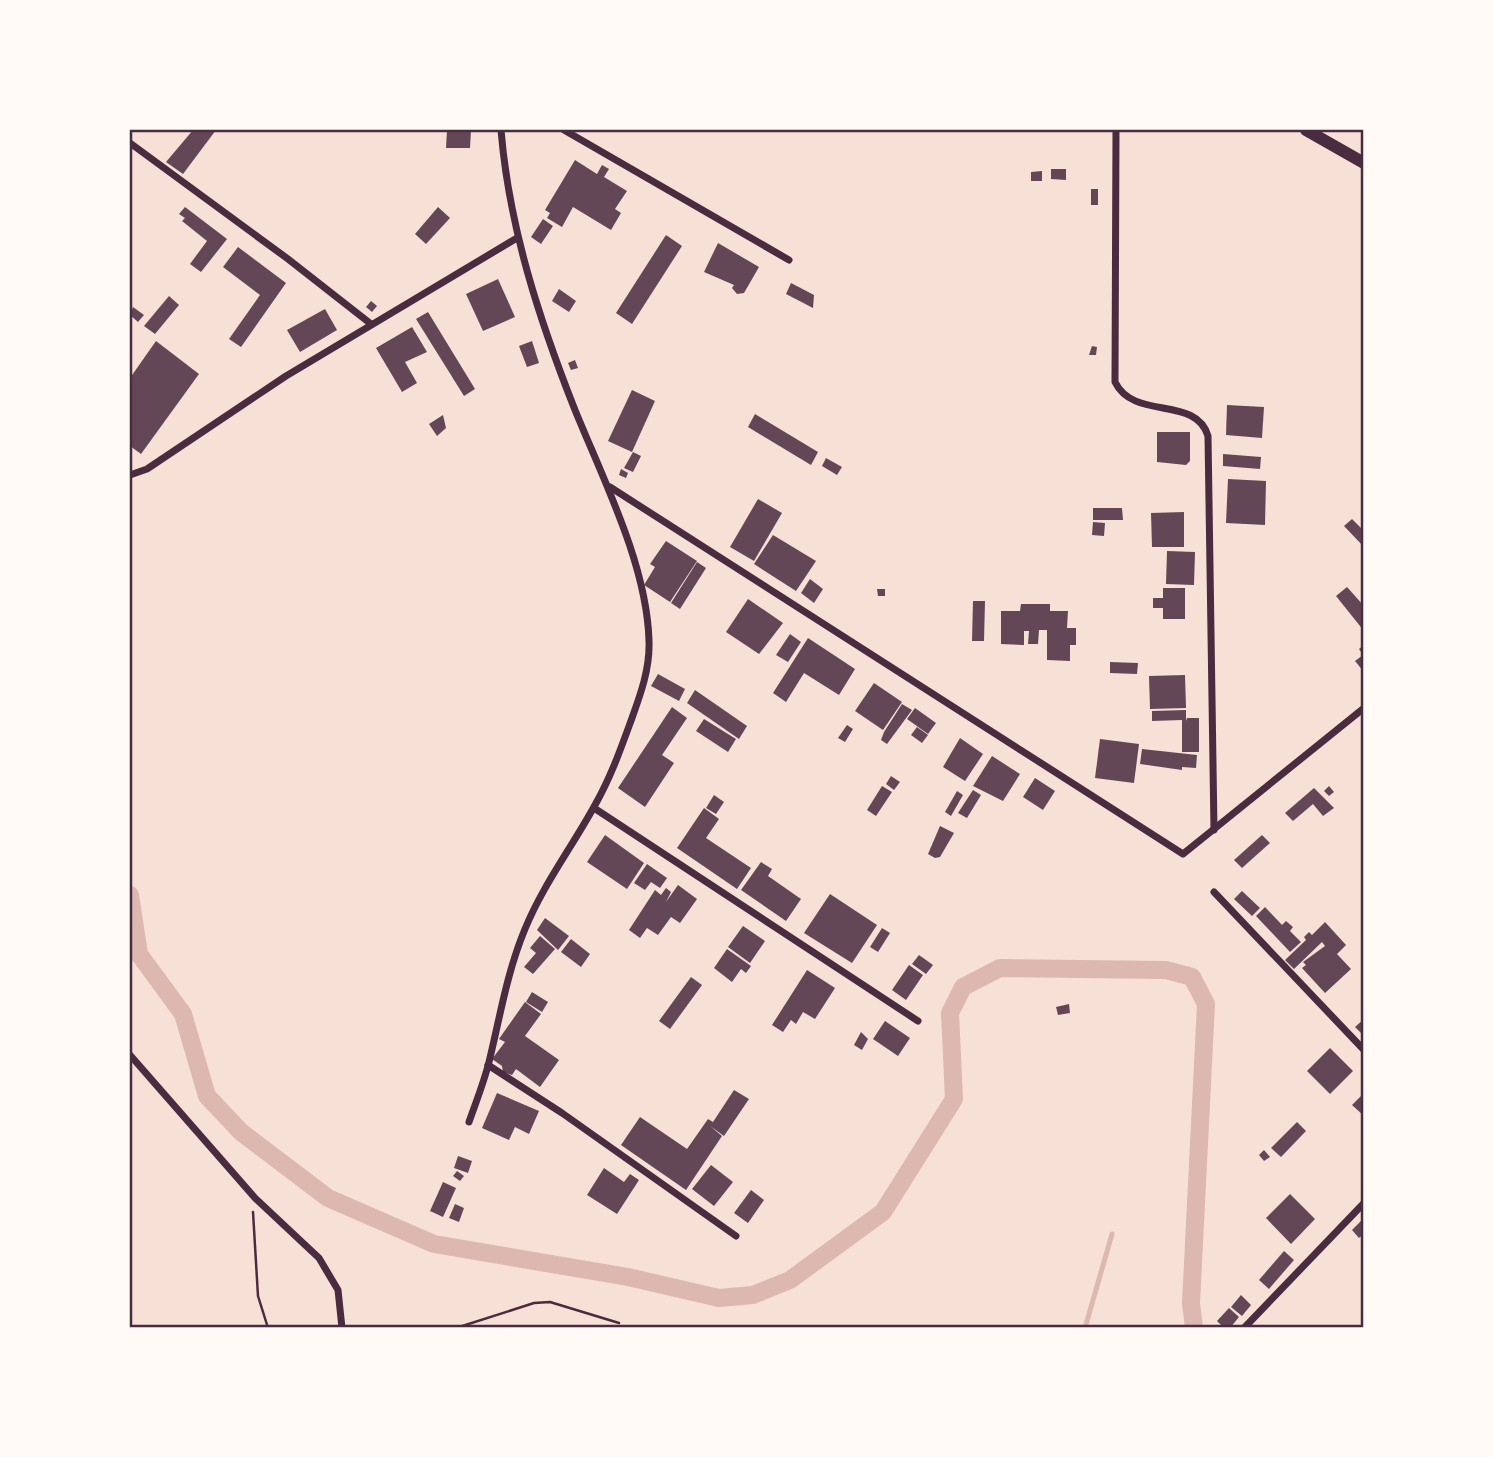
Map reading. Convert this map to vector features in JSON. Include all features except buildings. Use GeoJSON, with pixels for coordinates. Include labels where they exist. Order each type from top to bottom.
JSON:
{"type":"FeatureCollection","features":[{"type":"Feature","properties":{"kind":"highway"},"geometry":{"type":"LineString","coordinates":[[1306,130],[1363,163]]}},
{"type":"Feature","properties":{"kind":"street"},"geometry":{"type":"LineString","coordinates":[[469,1122],[488,1065],[509,972],[523,932],[540,894],[594,807],[618,759],[643,689],[649,641],[639,581],[609,487],[562,374],[517,238],[501,130]]}},
{"type":"Feature","properties":{"kind":"street"},"geometry":{"type":"LineString","coordinates":[[564,130],[789,260]]}},
{"type":"Feature","properties":{"kind":"street"},"geometry":{"type":"LineString","coordinates":[[1116,130],[1115,382],[1122,395],[1134,402],[1193,416],[1204,425],[1208,436],[1214,831]]}},
{"type":"Feature","properties":{"kind":"street"},"geometry":{"type":"LineString","coordinates":[[130,143],[288,258],[371,324]]}},
{"type":"Feature","properties":{"kind":"street"},"geometry":{"type":"LineString","coordinates":[[130,475],[147,469],[286,376],[517,238]]}},
{"type":"Feature","properties":{"kind":"street"},"geometry":{"type":"LineString","coordinates":[[609,487],[1183,855],[1363,708]]}},
{"type":"Feature","properties":{"kind":"street"},"geometry":{"type":"LineString","coordinates":[[594,807],[918,1021]]}},
{"type":"Feature","properties":{"kind":"street"},"geometry":{"type":"LineString","coordinates":[[1214,892],[1363,1050]]}},
{"type":"Feature","properties":{"kind":"street"},"geometry":{"type":"LineString","coordinates":[[130,1055],[255,1198],[305,1242],[338,1290],[342,1328]]}},
{"type":"Feature","properties":{"kind":"street"},"geometry":{"type":"LineString","coordinates":[[488,1065],[562,1113],[736,1236]]}},
{"type":"Feature","properties":{"kind":"street"},"geometry":{"type":"LineString","coordinates":[[1244,1328],[1363,1203]]}},
{"type":"Feature","properties":{"kind":"path"},"geometry":{"type":"LineString","coordinates":[[255,1198],[252,1221],[258,1296],[268,1328]]}},
{"type":"Feature","properties":{"kind":"path"},"geometry":{"type":"LineString","coordinates":[[456,1328],[534,1303],[550,1302],[619,1323]]}},
{"type":"Feature","properties":{"kind":"waterway"},"geometry":{"type":"LineString","coordinates":[[130,895],[139,954],[183,1014],[207,1096],[241,1132],[328,1198],[434,1244],[628,1277],[719,1298],[753,1295],[790,1280],[883,1212],[954,1099],[950,1013],[963,987],[1000,968],[1166,970],[1192,977],[1206,1004],[1191,1303],[1194,1328]]}},
{"type":"Feature","properties":{"kind":"waterway"},"geometry":{"type":"LineString","coordinates":[[1085,1328],[1112,1234]]}}]}
